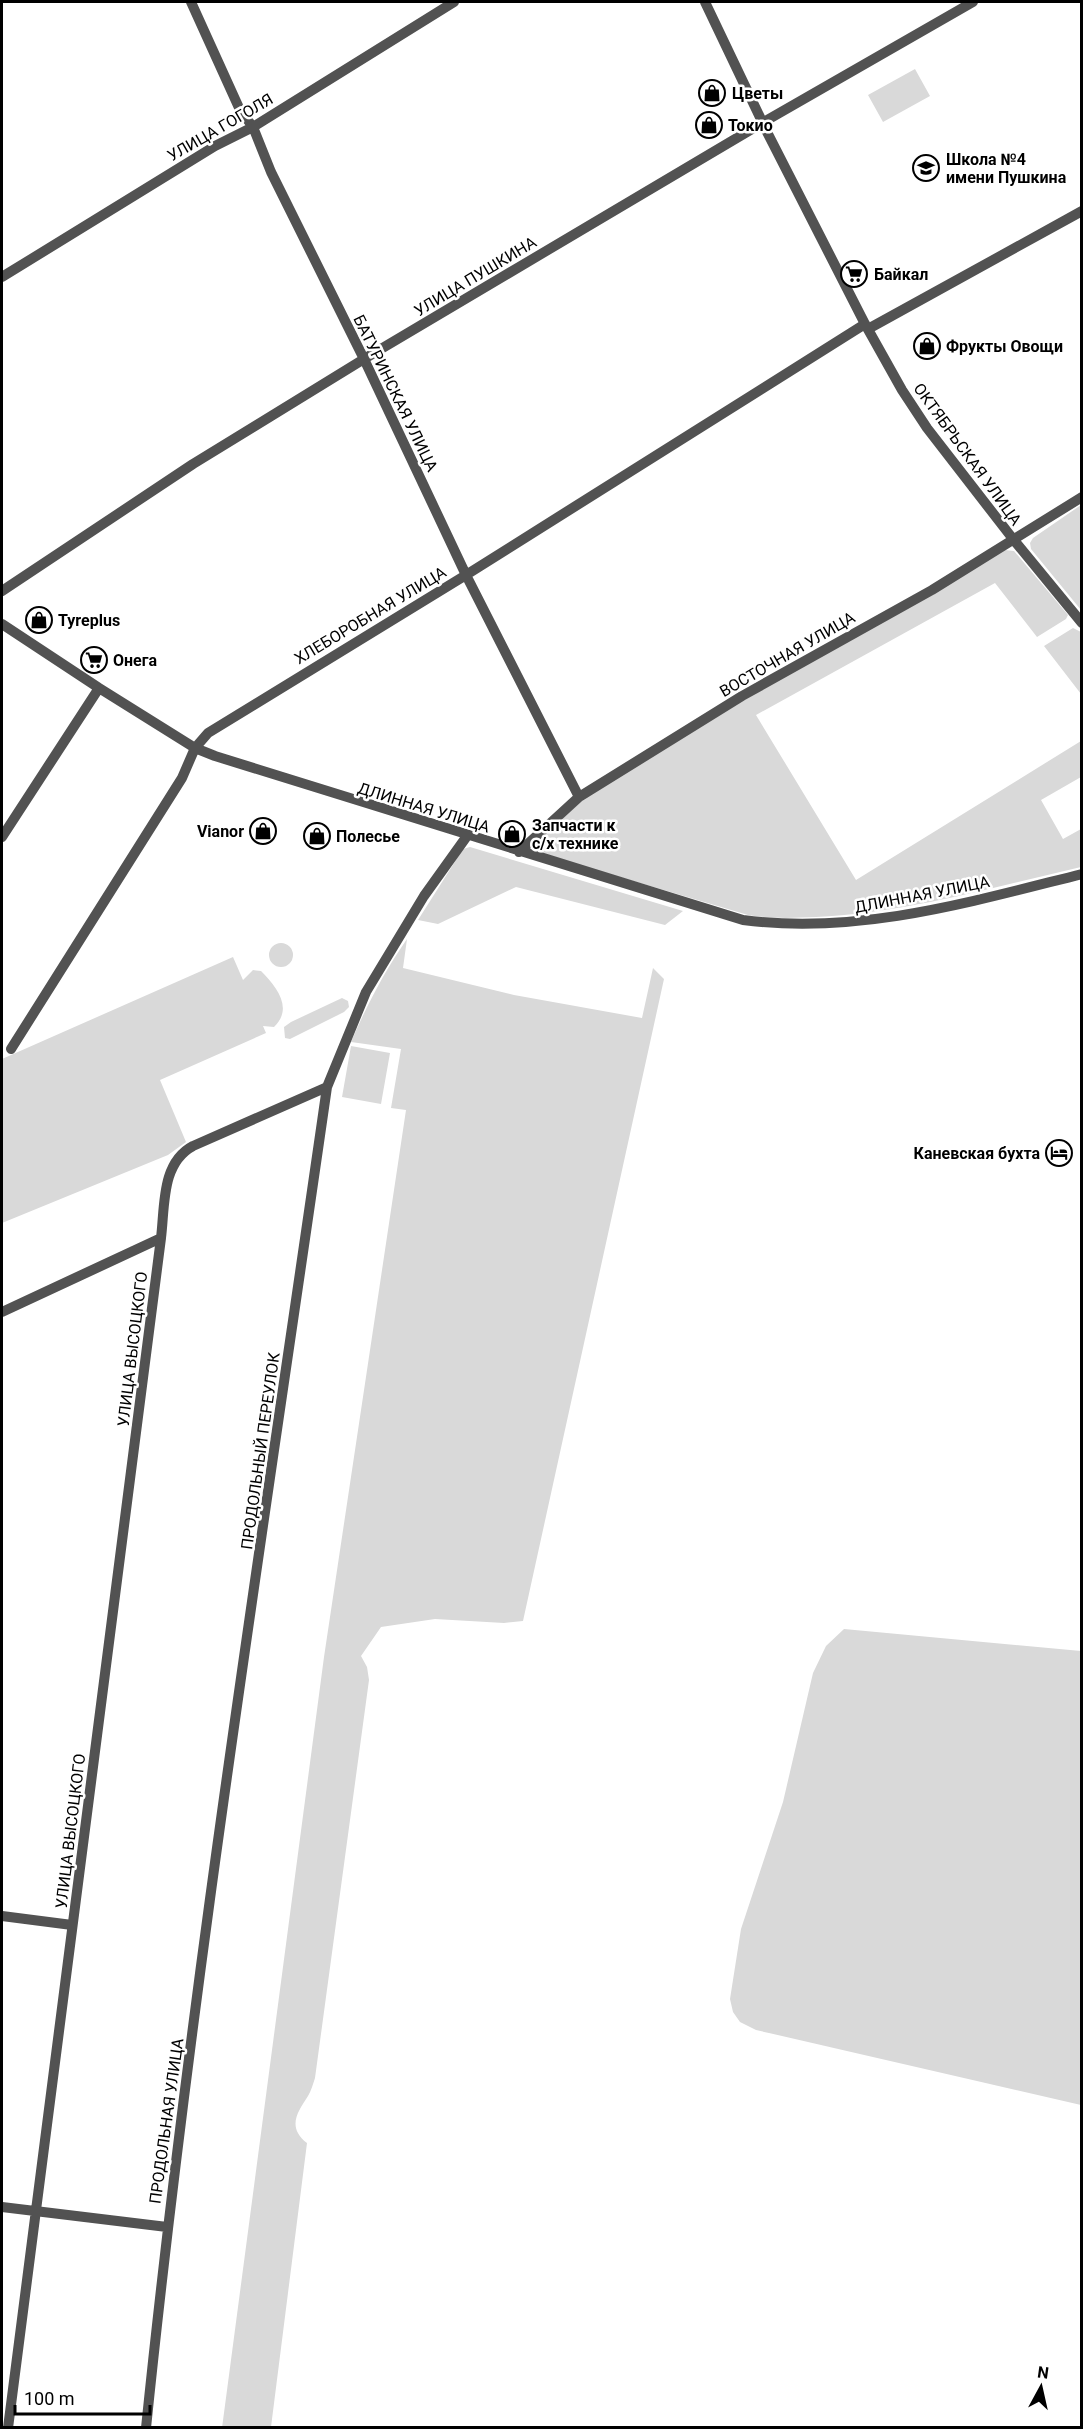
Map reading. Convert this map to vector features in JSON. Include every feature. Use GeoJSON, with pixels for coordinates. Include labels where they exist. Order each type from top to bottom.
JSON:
{"type":"FeatureCollection","features":[{"type":"Feature","properties":{"kind":"street","name":"БАТУРИНСКАЯ УЛИЦА"},"geometry":{"type":"LineString","coordinates":[[191,2],[240,110],[252,127],[271,172],[364,359],[466,575],[579,797]]}},
{"type":"Feature","properties":{"kind":"street","name":"УЛИЦА ГОГОЛЯ"},"geometry":{"type":"LineString","coordinates":[[2,277],[454,2]]}},
{"type":"Feature","properties":{"kind":"street","name":"ОКТЯБРЬСКАЯ УЛИЦА"},"geometry":{"type":"LineString","coordinates":[[705,2],[762,123],[866,326],[914,410],[1013,539],[1082,623]]}},
{"type":"Feature","properties":{"kind":"street","name":"УЛИЦА ПУШКИНА"},"geometry":{"type":"LineString","coordinates":[[2,591],[193,464],[364,359],[762,123],[974,2]]}},
{"type":"Feature","properties":{"kind":"street","name":"ХЛЕБОРОБНАЯ УЛИЦА"},"geometry":{"type":"LineString","coordinates":[[11,1049],[182,778],[195,748],[218,725],[466,575],[866,326],[1082,211]]}},
{"type":"Feature","properties":{"kind":"street","name":"ВОСТОЧНАЯ УЛИЦА"},"geometry":{"type":"LineString","coordinates":[[519,852],[579,797],[742,696],[932,590],[1082,497]]}},
{"type":"Feature","properties":{"kind":"street","name":"ДЛИННАЯ УЛИЦА"},"geometry":{"type":"LineString","coordinates":[[2,624],[195,748],[243,766],[743,920],[837,924],[897,917],[1082,874]]}},
{"type":"Feature","properties":{"kind":"street"},"geometry":{"type":"LineString","coordinates":[[2,837],[99,688]]}},
{"type":"Feature","properties":{"kind":"street","name":"ПРОДОЛЬНЫЙ ПЕРЕУЛОК"},"geometry":{"type":"LineString","coordinates":[[222,1819],[327,1087],[366,992],[424,896],[468,836]]}},
{"type":"Feature","properties":{"kind":"street","name":"УЛИЦА ВЫСОЦКОГО"},"geometry":{"type":"LineString","coordinates":[[8,2427],[169,1173],[180,1155],[193,1146],[327,1087]]}},
{"type":"Feature","properties":{"kind":"street"},"geometry":{"type":"LineString","coordinates":[[2,1317],[2,1311],[161,1238]]}},
{"type":"Feature","properties":{"kind":"street","name":"ПРОДОЛЬНАЯ УЛИЦА"},"geometry":{"type":"LineString","coordinates":[[146,2427],[167,2227],[222,1819]]}},
{"type":"Feature","properties":{"kind":"street"},"geometry":{"type":"LineString","coordinates":[[2,1916],[72,1925]]}},
{"type":"Feature","properties":{"kind":"street"},"geometry":{"type":"LineString","coordinates":[[2,2207],[167,2227]]}},
{"type":"Feature","properties":{"kind":"shaded area"},"geometry":{"type":"Polygon","coordinates":[[[915,69],[930,96],[883,122],[868,95],[915,69]]]}},
{"type":"Feature","properties":{"kind":"shaded area"},"geometry":{"type":"Polygon","coordinates":[[[1081,505],[1081,610],[1031,549],[1030,543],[1033,538],[1081,505]]]}},
{"type":"Feature","properties":{"kind":"shaded area"},"geometry":{"type":"Polygon","coordinates":[[[1005,550],[1014,551],[1068,615],[1066,619],[1037,637],[995,583],[756,715],[856,880],[1081,741],[1081,777],[1041,800],[1063,839],[1081,829],[1081,867],[916,905],[850,915],[782,918],[748,915],[539,853],[537,842],[585,798],[744,700],[1005,550]]]}},
{"type":"Feature","properties":{"kind":"shaded area"},"geometry":{"type":"Polygon","coordinates":[[[1073,628],[1081,632],[1081,694],[1044,646],[1073,628]]]}},
{"type":"Feature","properties":{"kind":"shaded area"},"geometry":{"type":"Polygon","coordinates":[[[470,847],[683,911],[665,925],[516,887],[438,924],[418,920],[463,849],[470,847]]]}},
{"type":"Feature","properties":{"kind":"shaded area"},"geometry":{"type":"Polygon","coordinates":[[[407,939],[403,968],[514,995],[642,1018],[653,968],[664,979],[523,1621],[504,1623],[435,1619],[381,1627],[361,1656],[367,1667],[369,1680],[315,2078],[296,2120],[297,2131],[307,2143],[271,2427],[222,2428],[324,1657],[406,1110],[391,1108],[401,1049],[351,1042],[376,989],[407,939]]]}},
{"type":"Feature","properties":{"kind":"shaded area"},"geometry":{"type":"Polygon","coordinates":[[[281,943],[290,946],[293,955],[290,964],[281,967],[272,964],[269,955],[272,946],[281,943]]]}},
{"type":"Feature","properties":{"kind":"shaded area"},"geometry":{"type":"Polygon","coordinates":[[[233,957],[243,980],[253,970],[261,971],[267,977],[281,998],[283,1012],[274,1027],[263,1026],[266,1033],[160,1080],[186,1142],[168,1155],[2,1223],[2,1059],[233,957]]]}},
{"type":"Feature","properties":{"kind":"shaded area"},"geometry":{"type":"Polygon","coordinates":[[[342,998],[348,1001],[349,1007],[344,1012],[290,1039],[285,1038],[284,1027],[291,1022],[342,998]]]}},
{"type":"Feature","properties":{"kind":"shaded area"},"geometry":{"type":"Polygon","coordinates":[[[351,1046],[390,1053],[381,1104],[342,1097],[351,1046]]]}},
{"type":"Feature","properties":{"kind":"shaded area"},"geometry":{"type":"Polygon","coordinates":[[[844,1629],[1081,1651],[1081,2105],[756,2030],[740,2022],[733,2012],[730,1999],[741,1929],[783,1802],[813,1673],[826,1646],[844,1629]]]}},
{"type":"Feature","properties":{"kind":"place","name":"Цветы"},"geometry":{"type":"Point","coordinates":[712,93]}},
{"type":"Feature","properties":{"kind":"place","name":"Токио"},"geometry":{"type":"Point","coordinates":[709,125]}},
{"type":"Feature","properties":{"kind":"place","name":"Школа №4 имени Пушкина"},"geometry":{"type":"Point","coordinates":[926,168]}},
{"type":"Feature","properties":{"kind":"place","name":"Байкал"},"geometry":{"type":"Point","coordinates":[854,274]}},
{"type":"Feature","properties":{"kind":"place","name":"Фрукты Овощи"},"geometry":{"type":"Point","coordinates":[927,346]}},
{"type":"Feature","properties":{"kind":"place","name":"Tyreplus"},"geometry":{"type":"Point","coordinates":[39,620]}},
{"type":"Feature","properties":{"kind":"place","name":"Онега"},"geometry":{"type":"Point","coordinates":[94,660]}},
{"type":"Feature","properties":{"kind":"place","name":"Vianor"},"geometry":{"type":"Point","coordinates":[263,831]}},
{"type":"Feature","properties":{"kind":"place","name":"Запчасти к с/х технике"},"geometry":{"type":"Point","coordinates":[512,834]}},
{"type":"Feature","properties":{"kind":"place","name":"Полесье"},"geometry":{"type":"Point","coordinates":[317,836]}},
{"type":"Feature","properties":{"kind":"place","name":"Каневская бухта"},"geometry":{"type":"Point","coordinates":[1059,1153]}}]}
